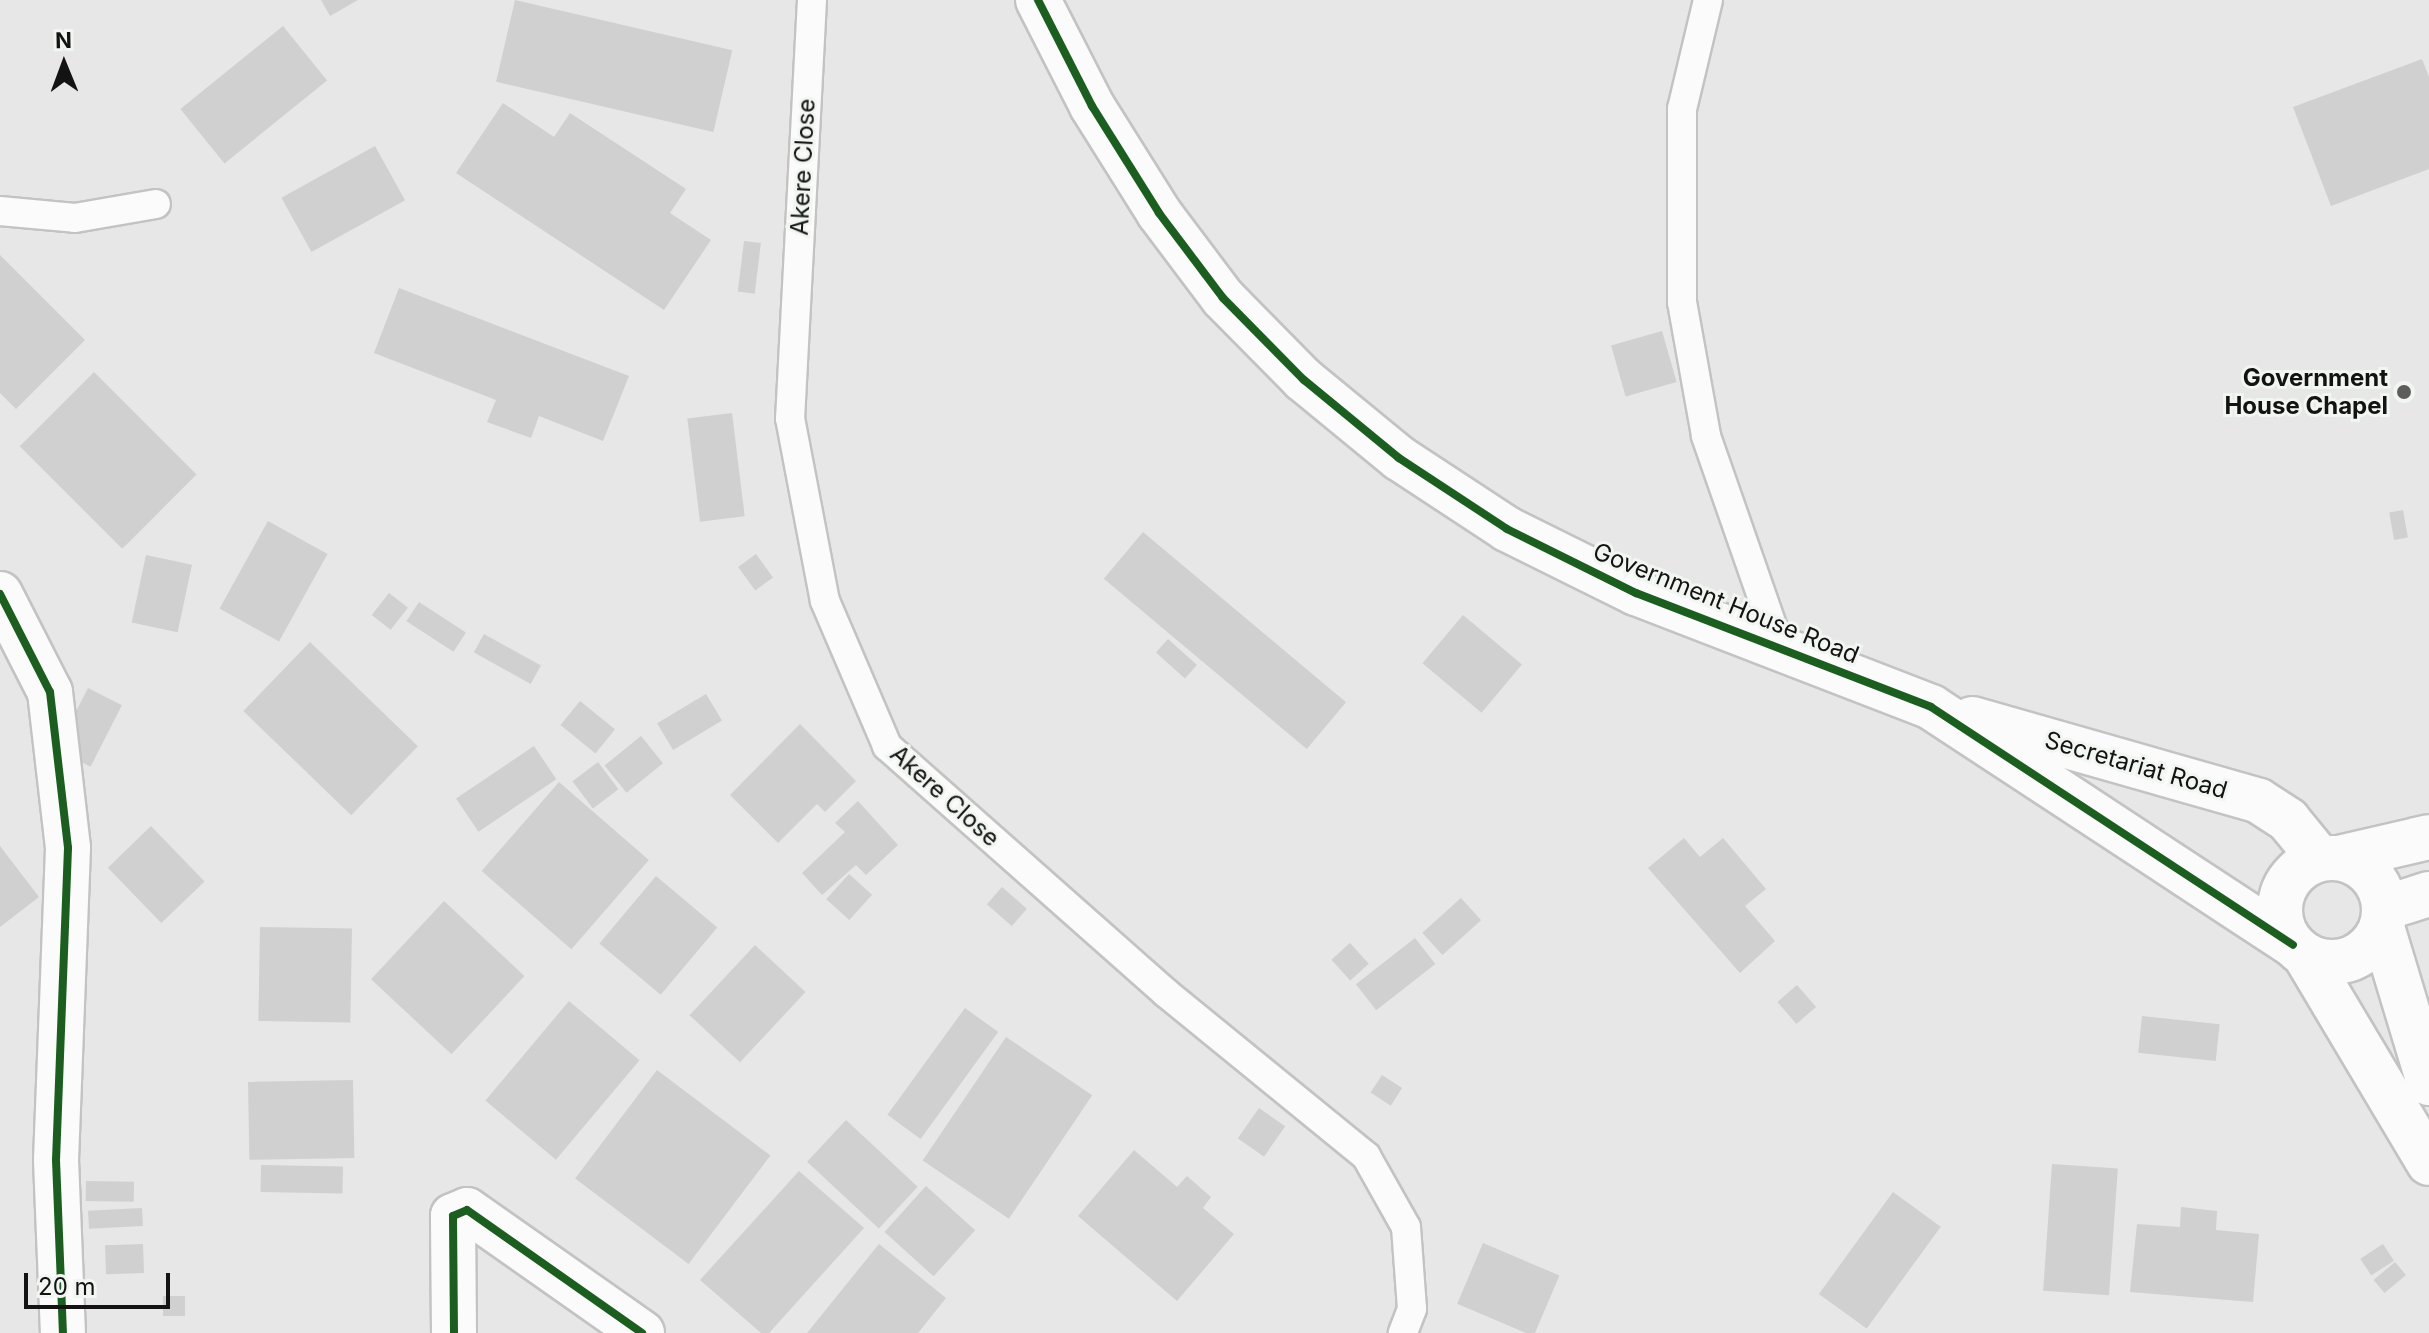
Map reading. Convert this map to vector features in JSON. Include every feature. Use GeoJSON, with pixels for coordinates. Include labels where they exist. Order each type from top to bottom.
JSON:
{"type":"FeatureCollection","features":[{"type":"Feature","properties":{"kind":"street","name":"Government House Road"},"geometry":{"type":"LineString","coordinates":[[1038,0],[1092,106],[1159,213],[1223,298],[1304,380],[1399,458],[1507,529],[1636,593],[1931,707],[2299,950]]}},
{"type":"Feature","properties":{"kind":"street"},"geometry":{"type":"LineString","coordinates":[[0,594],[50,692],[68,848],[56,1160],[63,1333]]}},
{"type":"Feature","properties":{"kind":"street","name":"Secretariat Road"},"geometry":{"type":"LineString","coordinates":[[1931,707],[2259,801],[2288,820],[2329,858]]}},
{"type":"Feature","properties":{"kind":"street"},"geometry":{"type":"LineString","coordinates":[[2429,837],[2329,858],[2294,875],[2279,902],[2284,933],[2299,950],[2429,1163]]}},
{"type":"Feature","properties":{"kind":"street"},"geometry":{"type":"LineString","coordinates":[[2329,858],[2371,875],[2429,1083]]}},
{"type":"Feature","properties":{"kind":"street"},"geometry":{"type":"LineString","coordinates":[[2299,950],[2335,963],[2350,959],[2375,941],[2384,917],[2429,894]]}},
{"type":"Feature","properties":{"kind":"street"},"geometry":{"type":"LineString","coordinates":[[454,1333],[453,1216],[467,1210],[642,1333]]}},
{"type":"Feature","properties":{"kind":"lane","name":"Akere Close"},"geometry":{"type":"LineString","coordinates":[[812,0],[790,418],[825,601],[887,746],[1166,993],[1366,1156],[1406,1227],[1412,1309],[1403,1333]]}},
{"type":"Feature","properties":{"kind":"lane"},"geometry":{"type":"LineString","coordinates":[[1708,0],[1682,109],[1682,302],[1706,436],[1780,649]]}},
{"type":"Feature","properties":{"kind":"lane"},"geometry":{"type":"LineString","coordinates":[[0,211],[75,218],[156,204]]}},
{"type":"Feature","properties":{"kind":"building"},"geometry":{"type":"Polygon","coordinates":[[[321,0],[358,0],[330,16],[321,0]]]}},
{"type":"Feature","properties":{"kind":"building"},"geometry":{"type":"Polygon","coordinates":[[[515,0],[732,50],[713,132],[496,82],[515,0]]]}},
{"type":"Feature","properties":{"kind":"building"},"geometry":{"type":"Polygon","coordinates":[[[283,26],[327,80],[224,163],[180,109],[283,26]]]}},
{"type":"Feature","properties":{"kind":"building"},"geometry":{"type":"Polygon","coordinates":[[[2422,59],[2429,77],[2429,169],[2331,206],[2293,107],[2422,59]]]}},
{"type":"Feature","properties":{"kind":"building"},"geometry":{"type":"Polygon","coordinates":[[[503,103],[554,137],[570,113],[686,189],[670,213],[711,240],[664,310],[456,173],[503,103]]]}},
{"type":"Feature","properties":{"kind":"building"},"geometry":{"type":"Polygon","coordinates":[[[375,146],[405,200],[311,252],[281,198],[375,146]]]}},
{"type":"Feature","properties":{"kind":"building"},"geometry":{"type":"Polygon","coordinates":[[[744,241],[761,243],[755,294],[738,292],[744,241]]]}},
{"type":"Feature","properties":{"kind":"building"},"geometry":{"type":"Polygon","coordinates":[[[0,255],[85,340],[16,409],[0,393],[0,255]]]}},
{"type":"Feature","properties":{"kind":"building"},"geometry":{"type":"Polygon","coordinates":[[[399,288],[629,376],[603,441],[539,416],[531,438],[487,422],[496,400],[374,353],[399,288]]]}},
{"type":"Feature","properties":{"kind":"building"},"geometry":{"type":"Polygon","coordinates":[[[1662,331],[1677,382],[1626,397],[1611,346],[1662,331]]]}},
{"type":"Feature","properties":{"kind":"building"},"geometry":{"type":"Polygon","coordinates":[[[94,372],[197,475],[122,549],[20,446],[94,372]]]}},
{"type":"Feature","properties":{"kind":"building"},"geometry":{"type":"Polygon","coordinates":[[[732,413],[745,516],[700,522],[687,418],[732,413]]]}},
{"type":"Feature","properties":{"kind":"building"},"geometry":{"type":"Polygon","coordinates":[[[2403,510],[2408,538],[2394,540],[2389,512],[2403,510]]]}},
{"type":"Feature","properties":{"kind":"building"},"geometry":{"type":"Polygon","coordinates":[[[268,521],[327,554],[279,641],[220,608],[268,521]]]}},
{"type":"Feature","properties":{"kind":"building"},"geometry":{"type":"Polygon","coordinates":[[[1143,532],[1346,702],[1307,749],[1104,579],[1143,532]]]}},
{"type":"Feature","properties":{"kind":"building"},"geometry":{"type":"Polygon","coordinates":[[[756,554],[773,577],[755,590],[738,567],[756,554]]]}},
{"type":"Feature","properties":{"kind":"building"},"geometry":{"type":"Polygon","coordinates":[[[146,555],[192,565],[178,632],[132,622],[146,555]]]}},
{"type":"Feature","properties":{"kind":"building"},"geometry":{"type":"Polygon","coordinates":[[[389,593],[408,608],[391,630],[372,615],[389,593]]]}},
{"type":"Feature","properties":{"kind":"building"},"geometry":{"type":"Polygon","coordinates":[[[419,602],[466,632],[453,652],[406,621],[419,602]]]}},
{"type":"Feature","properties":{"kind":"building"},"geometry":{"type":"Polygon","coordinates":[[[1463,615],[1522,664],[1481,713],[1423,663],[1463,615]]]}},
{"type":"Feature","properties":{"kind":"building"},"geometry":{"type":"Polygon","coordinates":[[[484,634],[541,666],[531,684],[474,652],[484,634]]]}},
{"type":"Feature","properties":{"kind":"building"},"geometry":{"type":"Polygon","coordinates":[[[1168,639],[1197,665],[1185,678],[1156,652],[1168,639]]]}},
{"type":"Feature","properties":{"kind":"building"},"geometry":{"type":"Polygon","coordinates":[[[310,642],[418,746],[351,815],[243,711],[310,642]]]}},
{"type":"Feature","properties":{"kind":"building"},"geometry":{"type":"Polygon","coordinates":[[[88,688],[122,705],[91,767],[57,749],[88,688]]]}},
{"type":"Feature","properties":{"kind":"building"},"geometry":{"type":"Polygon","coordinates":[[[706,694],[722,721],[673,750],[657,723],[706,694]]]}},
{"type":"Feature","properties":{"kind":"building"},"geometry":{"type":"Polygon","coordinates":[[[580,701],[615,729],[595,753],[560,725],[580,701]]]}},
{"type":"Feature","properties":{"kind":"building"},"geometry":{"type":"Polygon","coordinates":[[[800,724],[856,781],[825,812],[817,804],[778,843],[730,795],[800,724]]]}},
{"type":"Feature","properties":{"kind":"building"},"geometry":{"type":"Polygon","coordinates":[[[641,736],[663,763],[627,793],[604,766],[641,736]]]}},
{"type":"Feature","properties":{"kind":"building"},"geometry":{"type":"Polygon","coordinates":[[[534,746],[556,779],[478,832],[456,799],[534,746]]]}},
{"type":"Feature","properties":{"kind":"building"},"geometry":{"type":"Polygon","coordinates":[[[598,762],[618,789],[593,808],[572,781],[598,762]]]}},
{"type":"Feature","properties":{"kind":"building"},"geometry":{"type":"Polygon","coordinates":[[[559,782],[649,860],[571,949],[482,871],[559,782]]]}},
{"type":"Feature","properties":{"kind":"building"},"geometry":{"type":"Polygon","coordinates":[[[858,801],[898,845],[866,875],[856,865],[822,895],[802,873],[845,832],[835,823],[858,801]]]}},
{"type":"Feature","properties":{"kind":"building"},"geometry":{"type":"Polygon","coordinates":[[[151,826],[204,881],[161,923],[108,868],[151,826]]]}},
{"type":"Feature","properties":{"kind":"building"},"geometry":{"type":"Polygon","coordinates":[[[1684,838],[1700,857],[1723,838],[1766,889],[1745,906],[1775,941],[1740,973],[1648,868],[1684,838]]]}},
{"type":"Feature","properties":{"kind":"building"},"geometry":{"type":"Polygon","coordinates":[[[0,846],[39,897],[0,927],[0,846]]]}},
{"type":"Feature","properties":{"kind":"building"},"geometry":{"type":"Polygon","coordinates":[[[849,874],[872,895],[849,920],[826,899],[849,874]]]}},
{"type":"Feature","properties":{"kind":"building"},"geometry":{"type":"Polygon","coordinates":[[[656,876],[717,927],[661,995],[599,943],[656,876]]]}},
{"type":"Feature","properties":{"kind":"building"},"geometry":{"type":"Polygon","coordinates":[[[1002,887],[1027,909],[1012,926],[987,904],[1002,887]]]}},
{"type":"Feature","properties":{"kind":"building"},"geometry":{"type":"Polygon","coordinates":[[[1461,898],[1481,920],[1442,955],[1422,933],[1461,898]]]}},
{"type":"Feature","properties":{"kind":"building"},"geometry":{"type":"Polygon","coordinates":[[[444,901],[524,976],[451,1054],[371,979],[444,901]]]}},
{"type":"Feature","properties":{"kind":"building"},"geometry":{"type":"Polygon","coordinates":[[[260,927],[352,929],[350,1023],[258,1021],[260,927]]]}},
{"type":"Feature","properties":{"kind":"building"},"geometry":{"type":"Polygon","coordinates":[[[1415,938],[1435,964],[1376,1010],[1356,984],[1415,938]]]}},
{"type":"Feature","properties":{"kind":"building"},"geometry":{"type":"Polygon","coordinates":[[[1350,943],[1369,964],[1350,981],[1331,960],[1350,943]]]}},
{"type":"Feature","properties":{"kind":"building"},"geometry":{"type":"Polygon","coordinates":[[[755,945],[805,992],[740,1062],[690,1015],[755,945]]]}},
{"type":"Feature","properties":{"kind":"building"},"geometry":{"type":"Polygon","coordinates":[[[1797,985],[1816,1007],[1796,1024],[1777,1002],[1797,985]]]}},
{"type":"Feature","properties":{"kind":"building"},"geometry":{"type":"Polygon","coordinates":[[[569,1001],[639,1060],[556,1160],[485,1101],[569,1001]]]}},
{"type":"Feature","properties":{"kind":"building"},"geometry":{"type":"Polygon","coordinates":[[[965,1008],[998,1032],[921,1139],[887,1115],[965,1008]]]}},
{"type":"Feature","properties":{"kind":"building"},"geometry":{"type":"Polygon","coordinates":[[[2142,1016],[2220,1024],[2216,1061],[2138,1053],[2142,1016]]]}},
{"type":"Feature","properties":{"kind":"building"},"geometry":{"type":"Polygon","coordinates":[[[1006,1037],[1092,1095],[1009,1219],[923,1161],[1006,1037]]]}},
{"type":"Feature","properties":{"kind":"building"},"geometry":{"type":"Polygon","coordinates":[[[657,1070],[770,1155],[689,1264],[575,1179],[657,1070]]]}},
{"type":"Feature","properties":{"kind":"building"},"geometry":{"type":"Polygon","coordinates":[[[1382,1075],[1402,1088],[1391,1106],[1371,1093],[1382,1075]]]}},
{"type":"Feature","properties":{"kind":"building"},"geometry":{"type":"Polygon","coordinates":[[[353,1080],[354,1158],[249,1160],[248,1082],[353,1080]]]}},
{"type":"Feature","properties":{"kind":"building"},"geometry":{"type":"Polygon","coordinates":[[[1259,1108],[1285,1126],[1264,1157],[1238,1138],[1259,1108]]]}},
{"type":"Feature","properties":{"kind":"building"},"geometry":{"type":"Polygon","coordinates":[[[846,1120],[918,1187],[879,1229],[807,1162],[846,1120]]]}},
{"type":"Feature","properties":{"kind":"building"},"geometry":{"type":"Polygon","coordinates":[[[1134,1150],[1177,1187],[1187,1176],[1211,1197],[1203,1208],[1234,1234],[1177,1301],[1078,1216],[1134,1150]]]}},
{"type":"Feature","properties":{"kind":"building"},"geometry":{"type":"Polygon","coordinates":[[[2052,1164],[2118,1169],[2109,1295],[2043,1291],[2052,1164]]]}},
{"type":"Feature","properties":{"kind":"building"},"geometry":{"type":"Polygon","coordinates":[[[261,1165],[343,1166],[343,1193],[261,1192],[261,1165]]]}},
{"type":"Feature","properties":{"kind":"building"},"geometry":{"type":"Polygon","coordinates":[[[799,1171],[864,1228],[769,1333],[761,1333],[700,1280],[799,1171]]]}},
{"type":"Feature","properties":{"kind":"building"},"geometry":{"type":"Polygon","coordinates":[[[86,1181],[134,1182],[134,1202],[86,1201],[86,1181]]]}},
{"type":"Feature","properties":{"kind":"building"},"geometry":{"type":"Polygon","coordinates":[[[926,1186],[975,1230],[934,1276],[885,1232],[926,1186]]]}},
{"type":"Feature","properties":{"kind":"building"},"geometry":{"type":"Polygon","coordinates":[[[1893,1192],[1941,1227],[1867,1329],[1819,1294],[1893,1192]]]}},
{"type":"Feature","properties":{"kind":"building"},"geometry":{"type":"Polygon","coordinates":[[[2181,1207],[2217,1211],[2216,1230],[2259,1234],[2253,1302],[2130,1292],[2137,1224],[2180,1227],[2181,1207]]]}},
{"type":"Feature","properties":{"kind":"building"},"geometry":{"type":"Polygon","coordinates":[[[142,1208],[143,1226],[89,1229],[88,1211],[142,1208]]]}},
{"type":"Feature","properties":{"kind":"building"},"geometry":{"type":"Polygon","coordinates":[[[1483,1243],[1559,1275],[1535,1333],[1526,1333],[1457,1304],[1483,1243]]]}},
{"type":"Feature","properties":{"kind":"building"},"geometry":{"type":"Polygon","coordinates":[[[143,1244],[144,1273],[106,1274],[105,1245],[143,1244]]]}},
{"type":"Feature","properties":{"kind":"building"},"geometry":{"type":"Polygon","coordinates":[[[879,1244],[946,1298],[918,1333],[807,1333],[879,1244]]]}},
{"type":"Feature","properties":{"kind":"building"},"geometry":{"type":"Polygon","coordinates":[[[2383,1244],[2394,1261],[2371,1275],[2360,1259],[2383,1244]]]}},
{"type":"Feature","properties":{"kind":"building"},"geometry":{"type":"Polygon","coordinates":[[[2395,1262],[2406,1275],[2384,1293],[2374,1280],[2395,1262]]]}},
{"type":"Feature","properties":{"kind":"building"},"geometry":{"type":"Polygon","coordinates":[[[163,1296],[185,1296],[185,1316],[163,1316],[163,1296]]]}},
{"type":"Feature","properties":{"kind":"cycle path"},"geometry":{"type":"LineString","coordinates":[[1038,0],[1092,106],[1159,213],[1223,298],[1304,380],[1399,458],[1507,529],[1636,593],[1931,707],[2293,945]]}},
{"type":"Feature","properties":{"kind":"cycle path"},"geometry":{"type":"LineString","coordinates":[[0,594],[50,692],[68,848],[56,1160],[63,1333]]}},
{"type":"Feature","properties":{"kind":"cycle path"},"geometry":{"type":"LineString","coordinates":[[454,1333],[453,1216],[467,1210],[642,1333]]}},
{"type":"Feature","properties":{"kind":"place","name":"Government House Chapel"},"geometry":{"type":"Point","coordinates":[2404,392]}}]}
